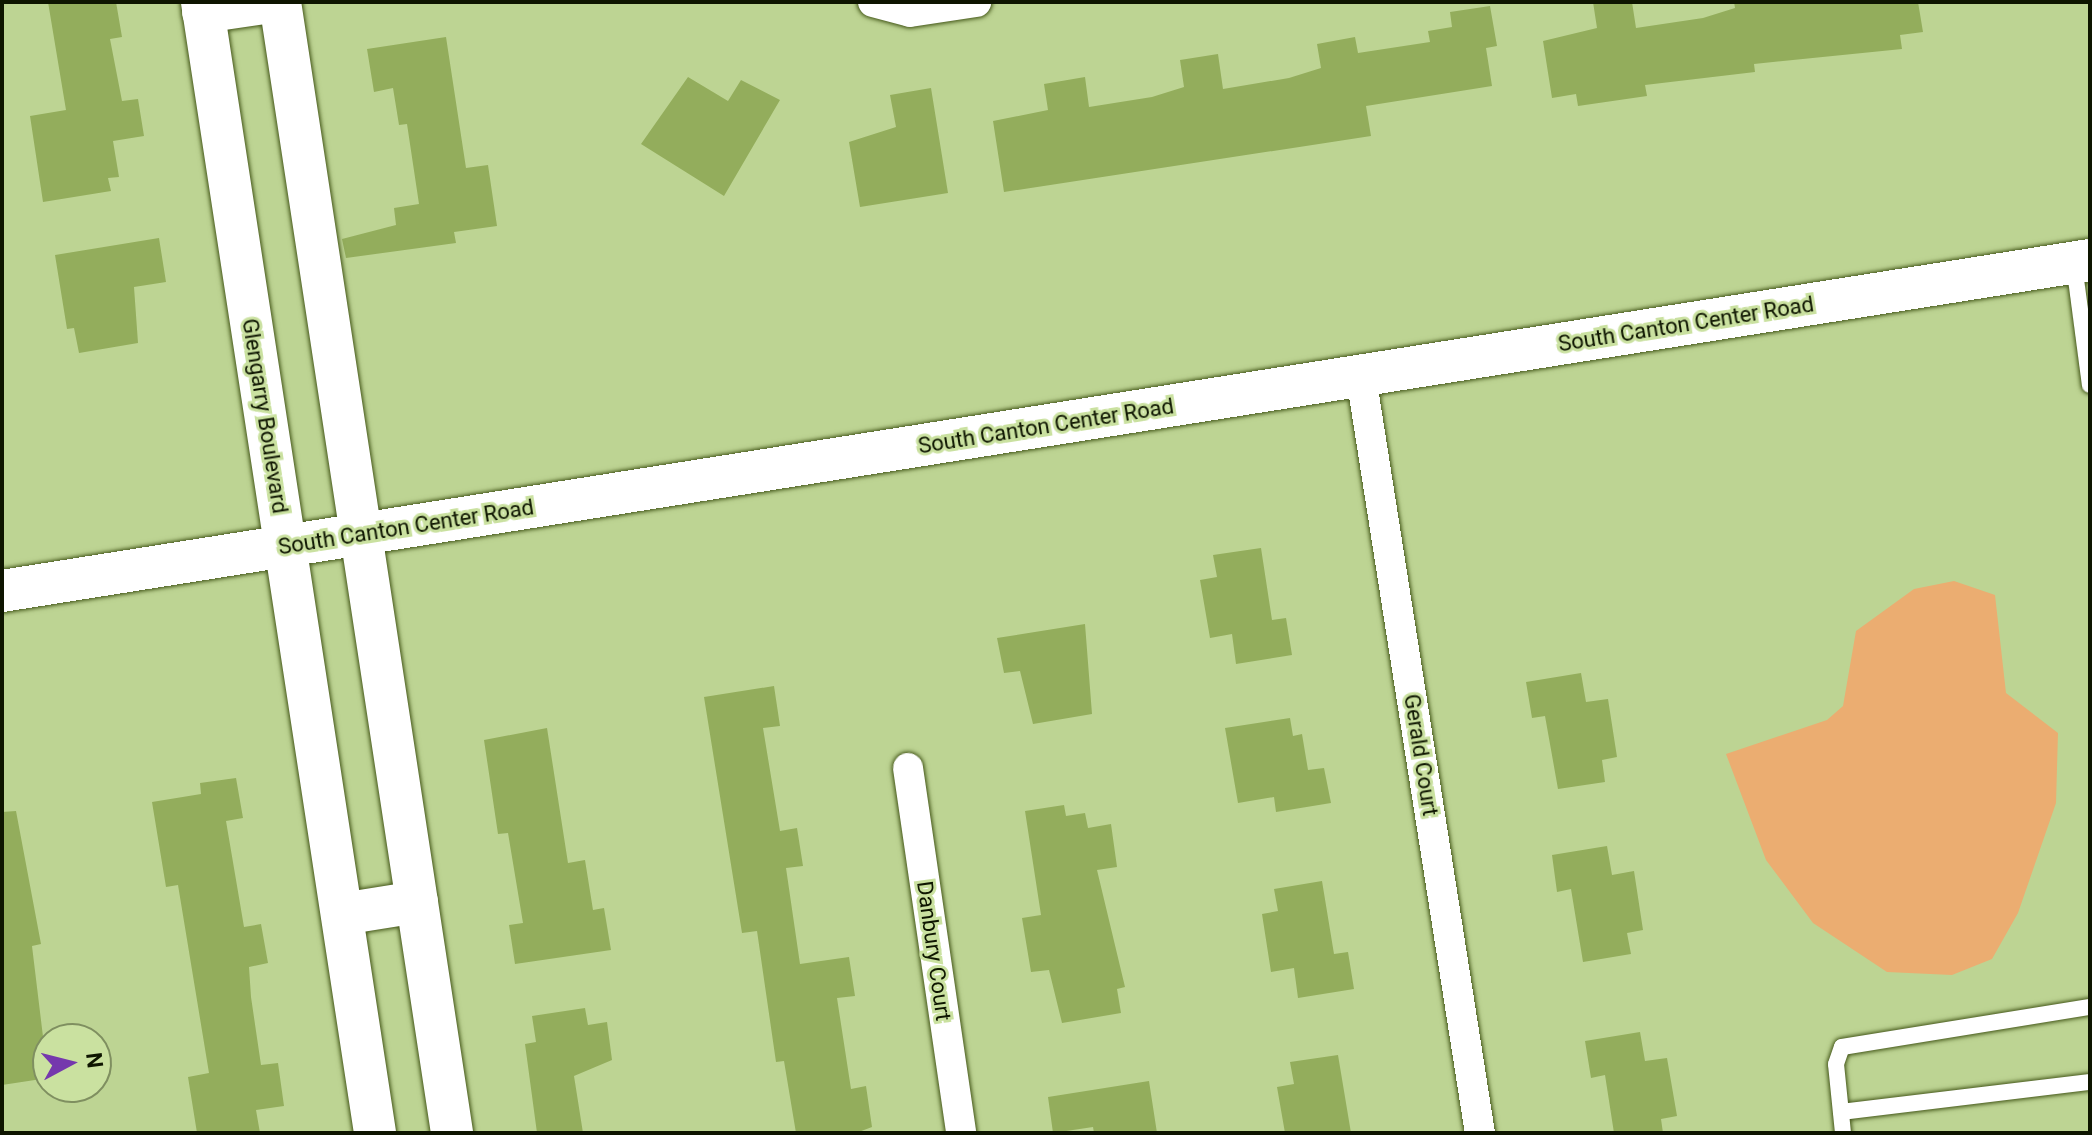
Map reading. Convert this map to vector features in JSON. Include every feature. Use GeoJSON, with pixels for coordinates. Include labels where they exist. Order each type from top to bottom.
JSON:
{"type":"FeatureCollection","features":[{"type":"Feature","properties":{"kind":"street","name":"Glengarry Boulevard"},"geometry":{"type":"LineString","coordinates":[[271,2],[202,7],[375,1133]]}},
{"type":"Feature","properties":{"kind":"street"},"geometry":{"type":"LineString","coordinates":[[280,2],[452,1133]]}},
{"type":"Feature","properties":{"kind":"street"},"geometry":{"type":"LineString","coordinates":[[873,2],[910,12],[976,2]]}},
{"type":"Feature","properties":{"kind":"street","name":"South Canton Center Road"},"geometry":{"type":"LineString","coordinates":[[2,591],[2082,261]]}},
{"type":"Feature","properties":{"kind":"street","name":"Gerald Court"},"geometry":{"type":"LineString","coordinates":[[1361,376],[1480,1133]]}},
{"type":"Feature","properties":{"kind":"street","name":"Danbury Court"},"geometry":{"type":"LineString","coordinates":[[908,768],[961,1133]]}},
{"type":"Feature","properties":{"kind":"street"},"geometry":{"type":"LineString","coordinates":[[342,914],[417,902]]}},
{"type":"Feature","properties":{"kind":"lane"},"geometry":{"type":"LineString","coordinates":[[2082,261],[2090,385]]}},
{"type":"Feature","properties":{"kind":"lane"},"geometry":{"type":"LineString","coordinates":[[1843,1133],[1836,1064],[1842,1047],[2090,1007]]}},
{"type":"Feature","properties":{"kind":"lane"},"geometry":{"type":"LineString","coordinates":[[1841,1112],[2090,1082]]}},
{"type":"Feature","properties":{"kind":"shaded area"},"geometry":{"type":"Polygon","coordinates":[[[1954,581],[1995,595],[2006,693],[2058,733],[2056,803],[2018,913],[1992,959],[1952,975],[1887,972],[1813,923],[1766,860],[1726,754],[1827,720],[1843,706],[1856,631],[1914,589],[1954,581]]]}},
{"type":"Feature","properties":{"kind":"building"},"geometry":{"type":"Polygon","coordinates":[[[48,2],[116,2],[122,37],[110,39],[122,101],[138,99],[144,136],[113,141],[119,177],[108,178],[111,191],[43,202],[30,116],[66,110],[48,2]]]}},
{"type":"Feature","properties":{"kind":"building"},"geometry":{"type":"Polygon","coordinates":[[[1593,2],[1632,2],[1636,28],[1703,18],[1735,8],[1734,2],[1918,2],[1923,32],[1900,35],[1902,49],[1754,64],[1755,72],[1645,85],[1647,96],[1578,106],[1576,94],[1552,98],[1543,41],[1597,28],[1593,2]]]}},
{"type":"Feature","properties":{"kind":"building"},"geometry":{"type":"Polygon","coordinates":[[[1490,6],[1497,46],[1486,48],[1492,86],[1366,106],[1371,136],[1004,192],[993,121],[1048,110],[1044,84],[1085,77],[1089,107],[1152,97],[1184,87],[1180,60],[1218,54],[1223,89],[1289,78],[1321,68],[1317,44],[1355,37],[1358,53],[1430,42],[1428,31],[1452,27],[1450,12],[1490,6]]]}},
{"type":"Feature","properties":{"kind":"building"},"geometry":{"type":"Polygon","coordinates":[[[446,37],[466,168],[488,165],[497,226],[454,232],[456,243],[346,258],[342,239],[396,225],[394,208],[419,204],[407,124],[399,125],[393,88],[374,92],[367,49],[446,37]]]}},
{"type":"Feature","properties":{"kind":"building"},"geometry":{"type":"Polygon","coordinates":[[[688,77],[728,101],[741,80],[780,100],[724,196],[641,144],[688,77]]]}},
{"type":"Feature","properties":{"kind":"building"},"geometry":{"type":"Polygon","coordinates":[[[931,88],[948,193],[860,207],[849,142],[896,127],[890,95],[931,88]]]}},
{"type":"Feature","properties":{"kind":"building"},"geometry":{"type":"Polygon","coordinates":[[[159,238],[166,282],[134,287],[138,343],[79,353],[74,328],[67,329],[55,255],[159,238]]]}},
{"type":"Feature","properties":{"kind":"building"},"geometry":{"type":"Polygon","coordinates":[[[1261,548],[1272,620],[1286,618],[1292,655],[1236,664],[1232,634],[1210,638],[1200,580],[1217,577],[1213,555],[1261,548]]]}},
{"type":"Feature","properties":{"kind":"building"},"geometry":{"type":"Polygon","coordinates":[[[1085,624],[1092,714],[1033,724],[1020,671],[1004,673],[997,638],[1085,624]]]}},
{"type":"Feature","properties":{"kind":"building"},"geometry":{"type":"Polygon","coordinates":[[[1581,673],[1586,702],[1608,699],[1617,757],[1602,760],[1605,782],[1558,789],[1545,716],[1532,718],[1526,682],[1581,673]]]}},
{"type":"Feature","properties":{"kind":"building"},"geometry":{"type":"Polygon","coordinates":[[[774,686],[780,726],[763,728],[780,831],[797,828],[803,866],[786,868],[800,964],[849,957],[855,996],[837,998],[851,1089],[866,1086],[872,1127],[856,1133],[796,1133],[784,1061],[776,1062],[757,931],[742,933],[704,697],[774,686]]]}},
{"type":"Feature","properties":{"kind":"building"},"geometry":{"type":"Polygon","coordinates":[[[1290,718],[1293,736],[1302,734],[1308,770],[1324,768],[1331,803],[1276,812],[1274,797],[1238,803],[1225,728],[1290,718]]]}},
{"type":"Feature","properties":{"kind":"building"},"geometry":{"type":"Polygon","coordinates":[[[547,728],[568,863],[585,860],[593,910],[604,908],[611,950],[515,964],[509,925],[523,923],[508,833],[498,834],[484,740],[547,728]]]}},
{"type":"Feature","properties":{"kind":"building"},"geometry":{"type":"Polygon","coordinates":[[[236,778],[243,818],[226,821],[244,927],[261,924],[268,963],[249,967],[251,997],[261,1065],[278,1063],[284,1106],[256,1110],[260,1133],[197,1133],[188,1077],[209,1073],[178,885],[166,887],[152,802],[201,794],[200,783],[236,778]]]}},
{"type":"Feature","properties":{"kind":"building"},"geometry":{"type":"Polygon","coordinates":[[[1064,805],[1066,816],[1085,813],[1088,828],[1111,824],[1117,867],[1097,870],[1125,987],[1117,989],[1121,1013],[1062,1023],[1049,970],[1031,972],[1022,918],[1041,915],[1025,811],[1064,805]]]}},
{"type":"Feature","properties":{"kind":"building"},"geometry":{"type":"Polygon","coordinates":[[[16,811],[41,944],[32,946],[41,1023],[32,1023],[32,1080],[2,1085],[2,812],[16,811]]]}},
{"type":"Feature","properties":{"kind":"building"},"geometry":{"type":"Polygon","coordinates":[[[1607,846],[1612,875],[1634,871],[1643,930],[1627,933],[1631,954],[1583,962],[1571,889],[1557,892],[1552,855],[1607,846]]]}},
{"type":"Feature","properties":{"kind":"building"},"geometry":{"type":"Polygon","coordinates":[[[1322,881],[1334,954],[1348,952],[1354,989],[1298,998],[1294,968],[1271,972],[1262,914],[1278,911],[1274,889],[1322,881]]]}},
{"type":"Feature","properties":{"kind":"building"},"geometry":{"type":"Polygon","coordinates":[[[585,1008],[588,1025],[607,1022],[612,1060],[574,1076],[583,1133],[537,1133],[525,1044],[536,1042],[532,1016],[585,1008]]]}},
{"type":"Feature","properties":{"kind":"building"},"geometry":{"type":"Polygon","coordinates":[[[1640,1032],[1645,1061],[1667,1058],[1677,1116],[1661,1119],[1663,1133],[1614,1133],[1605,1075],[1591,1078],[1585,1041],[1640,1032]]]}},
{"type":"Feature","properties":{"kind":"building"},"geometry":{"type":"Polygon","coordinates":[[[1338,1055],[1351,1133],[1285,1133],[1277,1087],[1294,1084],[1290,1062],[1338,1055]]]}},
{"type":"Feature","properties":{"kind":"building"},"geometry":{"type":"Polygon","coordinates":[[[1149,1081],[1157,1133],[1094,1133],[1093,1127],[1053,1133],[1048,1097],[1149,1081]]]}}]}
